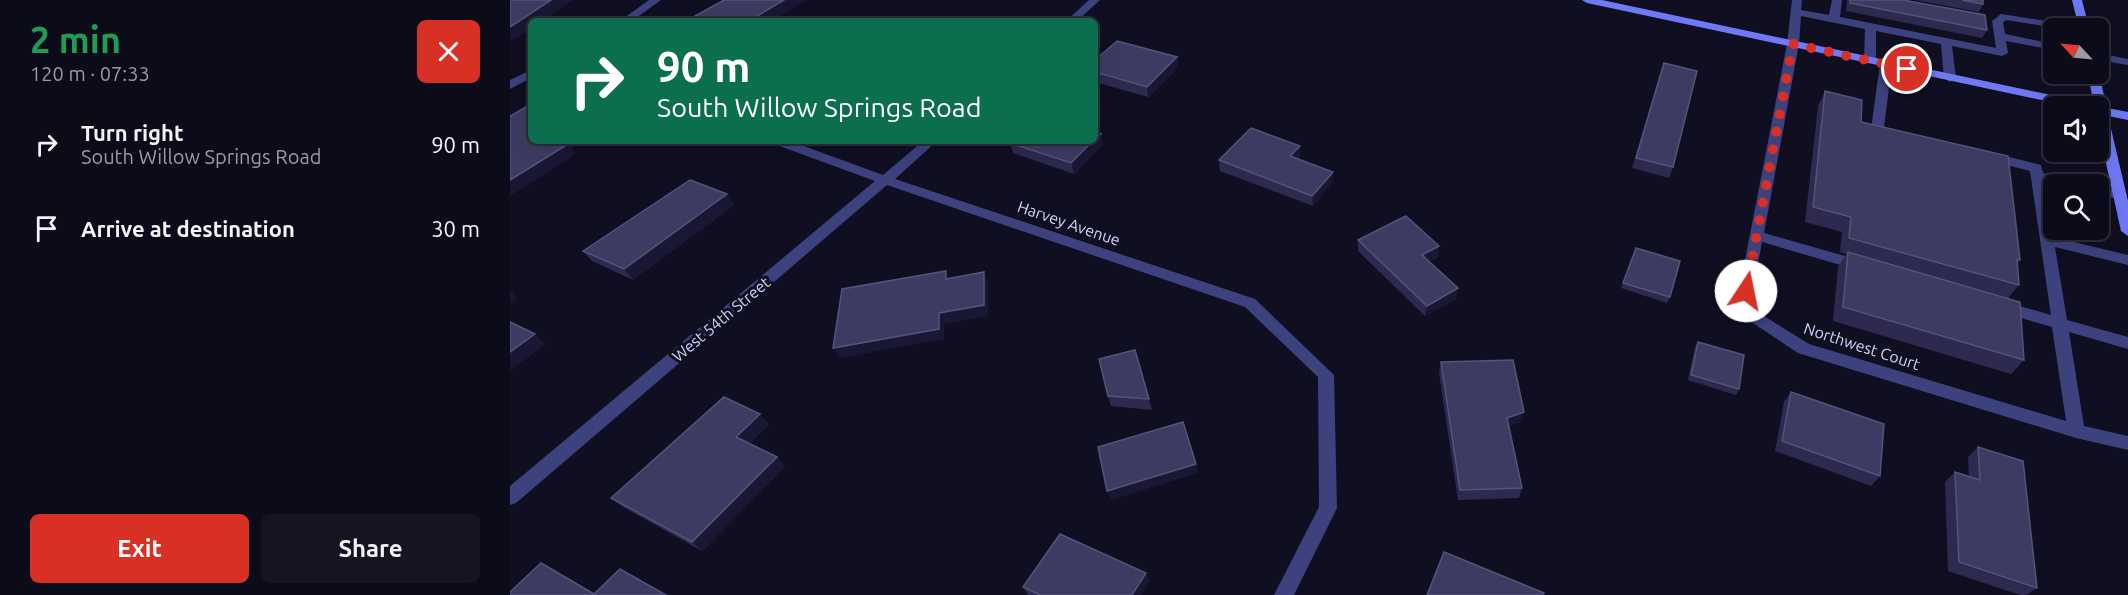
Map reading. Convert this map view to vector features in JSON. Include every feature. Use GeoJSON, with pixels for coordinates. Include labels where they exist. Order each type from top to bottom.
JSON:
{"type":"FeatureCollection","features":[{"type":"Feature","properties":{"kind":"street"},"geometry":{"type":"LineString","coordinates":[[629,18],[656,0]]}},
{"type":"Feature","properties":{"kind":"street"},"geometry":{"type":"LineString","coordinates":[[1074,18],[1095,0]]}},
{"type":"Feature","properties":{"kind":"street"},"geometry":{"type":"LineString","coordinates":[[1590,0],[2043,97]]}},
{"type":"Feature","properties":{"kind":"street"},"geometry":{"type":"LineString","coordinates":[[1834,20],[1837,0]]}},
{"type":"Feature","properties":{"kind":"street"},"geometry":{"type":"LineString","coordinates":[[2074,1],[2080,18]]}},
{"type":"Feature","properties":{"kind":"street"},"geometry":{"type":"LineString","coordinates":[[1797,6],[1834,20],[2002,53],[1999,36],[1991,20],[2005,16],[2043,23]]}},
{"type":"Feature","properties":{"kind":"street","name":"Northwest Court"},"geometry":{"type":"LineString","coordinates":[[1797,6],[1793,44],[1746,291],[1755,317],[1804,349],[2076,431],[2128,442]]}},
{"type":"Feature","properties":{"kind":"street"},"geometry":{"type":"LineString","coordinates":[[1870,60],[1871,27]]}},
{"type":"Feature","properties":{"kind":"street"},"geometry":{"type":"LineString","coordinates":[[1999,36],[2043,45]]}},
{"type":"Feature","properties":{"kind":"street"},"geometry":{"type":"LineString","coordinates":[[1946,42],[1950,78]]}},
{"type":"Feature","properties":{"kind":"street"},"geometry":{"type":"LineString","coordinates":[[2109,58],[2128,62]]}},
{"type":"Feature","properties":{"kind":"street"},"geometry":{"type":"LineString","coordinates":[[1886,64],[1877,129],[1911,137]]}},
{"type":"Feature","properties":{"kind":"street"},"geometry":{"type":"LineString","coordinates":[[510,85],[528,76]]}},
{"type":"Feature","properties":{"kind":"street"},"geometry":{"type":"LineString","coordinates":[[2109,112],[2128,116]]}},
{"type":"Feature","properties":{"kind":"street","name":"Harvey Avenue"},"geometry":{"type":"LineString","coordinates":[[786,144],[885,180],[1250,303],[1326,375],[1328,508],[1284,595]]}},
{"type":"Feature","properties":{"kind":"street","name":"West 54th Street"},"geometry":{"type":"LineString","coordinates":[[510,497],[927,144]]}},
{"type":"Feature","properties":{"kind":"street"},"geometry":{"type":"LineString","coordinates":[[2109,148],[2120,195],[2126,209],[2128,231]]}},
{"type":"Feature","properties":{"kind":"street"},"geometry":{"type":"LineString","coordinates":[[1979,154],[2036,168],[2043,214]]}},
{"type":"Feature","properties":{"kind":"street"},"geometry":{"type":"LineString","coordinates":[[2037,176],[2043,177]]}},
{"type":"Feature","properties":{"kind":"street"},"geometry":{"type":"LineString","coordinates":[[2109,192],[2120,195]]}},
{"type":"Feature","properties":{"kind":"street"},"geometry":{"type":"LineString","coordinates":[[1757,236],[1880,272]]}},
{"type":"Feature","properties":{"kind":"street"},"geometry":{"type":"LineString","coordinates":[[2076,431],[2047,240],[2128,260]]}},
{"type":"Feature","properties":{"kind":"street"},"geometry":{"type":"LineString","coordinates":[[1992,304],[2128,343]]}},
{"type":"Feature","properties":{"kind":"building"},"geometry":{"type":"Polygon","coordinates":[[[510,0],[551,0],[510,27],[510,0]]]}},
{"type":"Feature","properties":{"kind":"building"},"geometry":{"type":"Polygon","coordinates":[[[724,0],[784,0],[754,18],[691,18],[724,0]]]}},
{"type":"Feature","properties":{"kind":"building"},"geometry":{"type":"Polygon","coordinates":[[[1850,0],[1903,0],[1985,15],[1987,30],[1850,3],[1850,0]]]}},
{"type":"Feature","properties":{"kind":"building"},"geometry":{"type":"Polygon","coordinates":[[[1962,0],[1983,0],[1983,4],[1962,0]]]}},
{"type":"Feature","properties":{"kind":"building"},"geometry":{"type":"Polygon","coordinates":[[[1117,41],[1177,57],[1147,87],[1098,73],[1098,57],[1117,41]]]}},
{"type":"Feature","properties":{"kind":"building"},"geometry":{"type":"Polygon","coordinates":[[[1664,63],[1697,71],[1673,167],[1636,158],[1664,63]]]}},
{"type":"Feature","properties":{"kind":"building"},"geometry":{"type":"Polygon","coordinates":[[[1825,91],[1862,100],[1861,122],[2008,156],[2020,260],[2017,259],[2019,285],[1849,238],[1851,217],[1813,207],[1825,91]]]}},
{"type":"Feature","properties":{"kind":"building"},"geometry":{"type":"Polygon","coordinates":[[[528,106],[528,144],[568,144],[510,180],[510,116],[528,106]]]}},
{"type":"Feature","properties":{"kind":"building"},"geometry":{"type":"Polygon","coordinates":[[[1251,128],[1300,146],[1290,156],[1333,172],[1312,196],[1219,160],[1251,128]]]}},
{"type":"Feature","properties":{"kind":"building"},"geometry":{"type":"Polygon","coordinates":[[[1013,144],[1090,144],[1071,163],[1013,144]]]}},
{"type":"Feature","properties":{"kind":"building"},"geometry":{"type":"Polygon","coordinates":[[[690,180],[727,194],[624,269],[583,251],[690,180]]]}},
{"type":"Feature","properties":{"kind":"building"},"geometry":{"type":"Polygon","coordinates":[[[1406,216],[1439,246],[1422,255],[1458,288],[1427,306],[1358,240],[1406,216]]]}},
{"type":"Feature","properties":{"kind":"building"},"geometry":{"type":"Polygon","coordinates":[[[1636,248],[1680,261],[1670,297],[1623,283],[1636,248]]]}},
{"type":"Feature","properties":{"kind":"building"},"geometry":{"type":"Polygon","coordinates":[[[1848,252],[2020,302],[2024,360],[1843,307],[1848,252]]]}},
{"type":"Feature","properties":{"kind":"building"},"geometry":{"type":"Polygon","coordinates":[[[946,271],[946,279],[984,272],[984,305],[939,313],[939,329],[833,348],[842,289],[946,271]]]}},
{"type":"Feature","properties":{"kind":"building"},"geometry":{"type":"Polygon","coordinates":[[[510,322],[535,334],[510,352],[510,322]]]}},
{"type":"Feature","properties":{"kind":"building"},"geometry":{"type":"Polygon","coordinates":[[[1698,342],[1744,355],[1739,389],[1691,375],[1698,342]]]}},
{"type":"Feature","properties":{"kind":"building"},"geometry":{"type":"Polygon","coordinates":[[[1135,350],[1149,399],[1108,396],[1099,359],[1135,350]]]}},
{"type":"Feature","properties":{"kind":"building"},"geometry":{"type":"Polygon","coordinates":[[[1513,360],[1524,412],[1507,418],[1522,488],[1460,490],[1441,362],[1513,360]]]}},
{"type":"Feature","properties":{"kind":"building"},"geometry":{"type":"Polygon","coordinates":[[[1791,392],[1884,424],[1880,476],[1782,441],[1791,392]]]}},
{"type":"Feature","properties":{"kind":"building"},"geometry":{"type":"Polygon","coordinates":[[[724,397],[760,414],[736,437],[777,457],[692,542],[611,498],[724,397]]]}},
{"type":"Feature","properties":{"kind":"building"},"geometry":{"type":"Polygon","coordinates":[[[1183,422],[1196,464],[1107,491],[1098,447],[1183,422]]]}},
{"type":"Feature","properties":{"kind":"building"},"geometry":{"type":"Polygon","coordinates":[[[1978,447],[2023,461],[2037,588],[1959,562],[1955,472],[1980,480],[1978,447]]]}},
{"type":"Feature","properties":{"kind":"building"},"geometry":{"type":"Polygon","coordinates":[[[1060,534],[1146,573],[1132,595],[1040,595],[1023,587],[1060,534]]]}},
{"type":"Feature","properties":{"kind":"building"},"geometry":{"type":"Polygon","coordinates":[[[1444,552],[1544,593],[1543,595],[1427,595],[1444,552]]]}},
{"type":"Feature","properties":{"kind":"building"},"geometry":{"type":"Polygon","coordinates":[[[541,563],[594,594],[620,569],[666,595],[510,595],[510,592],[541,563]]]}},
{"type":"Feature","properties":{"kind":"route"},"geometry":{"type":"LineString","coordinates":[[1746,291],[1793,44],[1907,69]]}}]}
